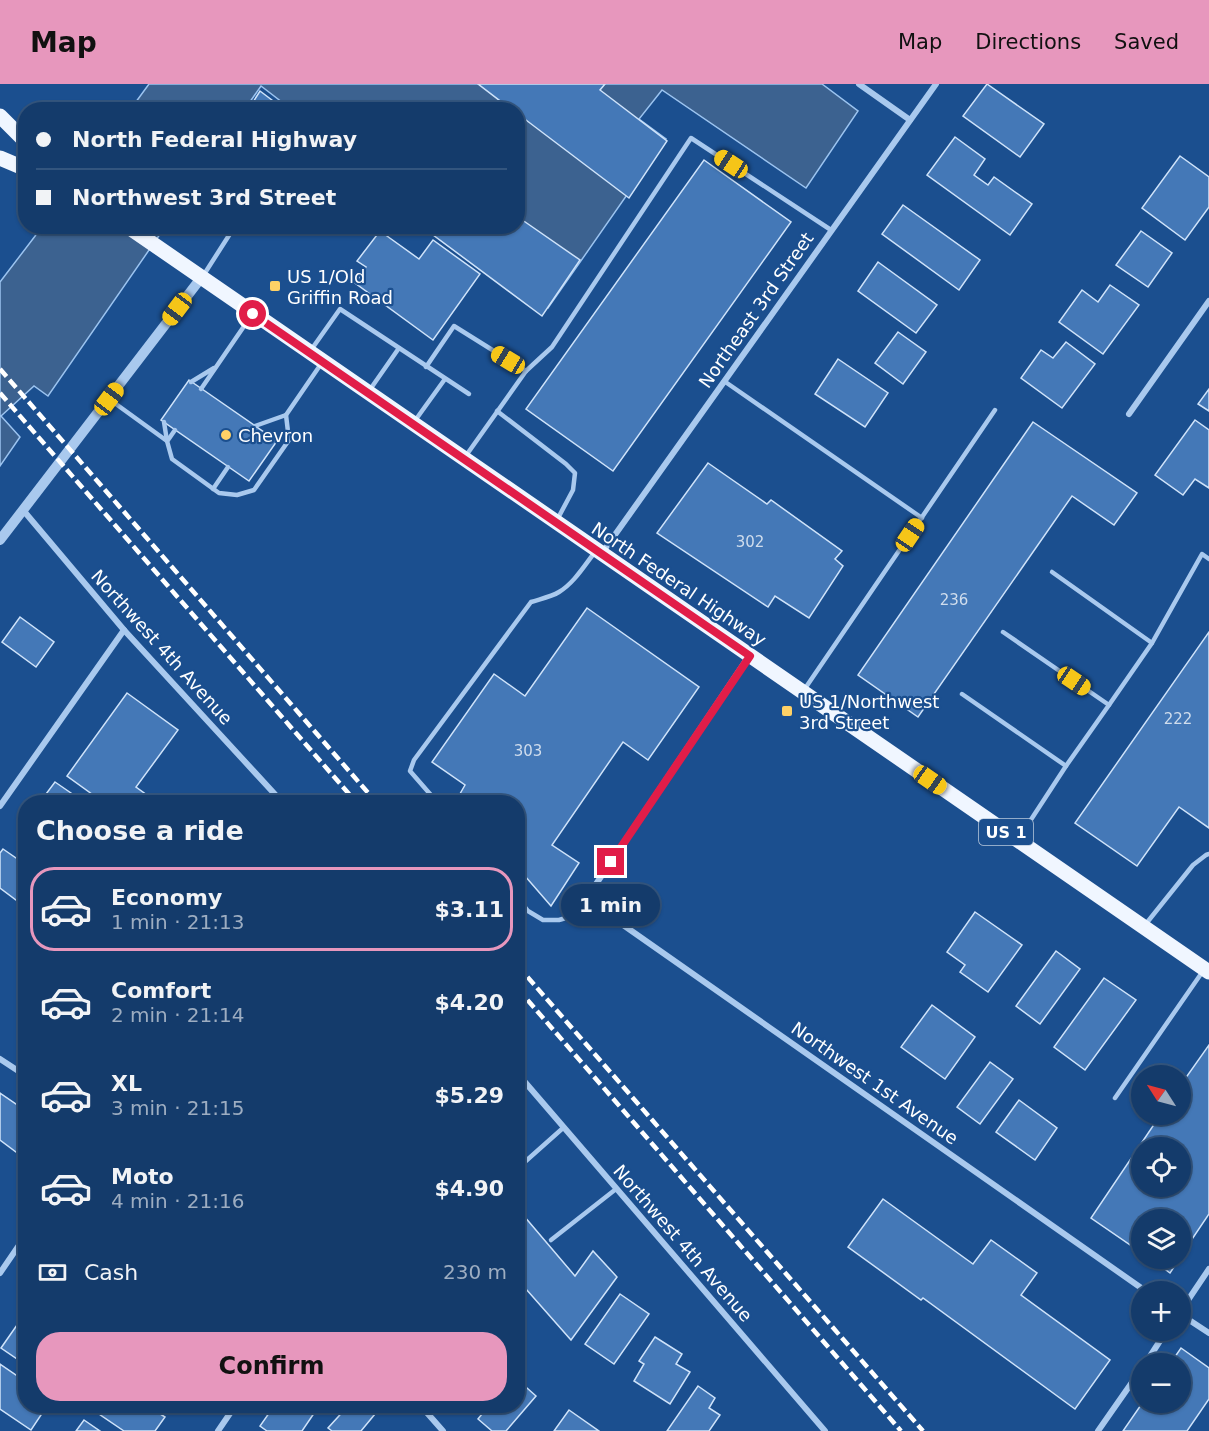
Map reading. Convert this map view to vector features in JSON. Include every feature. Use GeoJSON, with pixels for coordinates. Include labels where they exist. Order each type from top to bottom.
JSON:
{"type":"FeatureCollection","features":[{"type":"Feature","properties":{"kind":"main road"},"geometry":{"type":"LineString","coordinates":[[0,116],[18,134]]}},
{"type":"Feature","properties":{"kind":"main road"},"geometry":{"type":"LineString","coordinates":[[0,158],[18,166]]}},
{"type":"Feature","properties":{"kind":"main road","name":"North Federal Highway"},"geometry":{"type":"LineString","coordinates":[[138,234],[1207,971]]}},
{"type":"Feature","properties":{"kind":"street"},"geometry":{"type":"LineString","coordinates":[[859,84],[910,120]]}},
{"type":"Feature","properties":{"kind":"street","name":"Northeast 3rd Street"},"geometry":{"type":"LineString","coordinates":[[599,552],[936,84]]}},
{"type":"Feature","properties":{"kind":"street"},"geometry":{"type":"LineString","coordinates":[[0,540],[201,278]]}},
{"type":"Feature","properties":{"kind":"street"},"geometry":{"type":"LineString","coordinates":[[1130,414],[1209,301]]}},
{"type":"Feature","properties":{"kind":"street","name":"Northwest 4th Avenue"},"geometry":{"type":"LineString","coordinates":[[23,510],[124,630],[276,795]]}},
{"type":"Feature","properties":{"kind":"street"},"geometry":{"type":"LineString","coordinates":[[0,806],[124,630]]}},
{"type":"Feature","properties":{"kind":"street"},"geometry":{"type":"LineString","coordinates":[[586,900],[750,656]]}},
{"type":"Feature","properties":{"kind":"street","name":"Northwest 1st Avenue"},"geometry":{"type":"LineString","coordinates":[[586,900],[1132,1281]]}},
{"type":"Feature","properties":{"kind":"street"},"geometry":{"type":"LineString","coordinates":[[0,1059],[18,1071]]}},
{"type":"Feature","properties":{"kind":"street","name":"Northwest 4th Avenue"},"geometry":{"type":"LineString","coordinates":[[525,1082],[825,1431]]}},
{"type":"Feature","properties":{"kind":"street"},"geometry":{"type":"LineString","coordinates":[[0,1273],[18,1247]]}},
{"type":"Feature","properties":{"kind":"street"},"geometry":{"type":"LineString","coordinates":[[1191,1296],[1209,1269]]}},
{"type":"Feature","properties":{"kind":"street"},"geometry":{"type":"LineString","coordinates":[[1191,1321],[1209,1334]]}},
{"type":"Feature","properties":{"kind":"street"},"geometry":{"type":"LineString","coordinates":[[1098,1431],[1131,1384]]}},
{"type":"Feature","properties":{"kind":"street"},"geometry":{"type":"LineString","coordinates":[[218,1431],[230,1413]]}},
{"type":"Feature","properties":{"kind":"street"},"geometry":{"type":"LineString","coordinates":[[427,1413],[443,1431]]}},
{"type":"Feature","properties":{"kind":"lane"},"geometry":{"type":"LineString","coordinates":[[463,459],[526,371],[552,347],[691,138],[831,230]]}},
{"type":"Feature","properties":{"kind":"lane"},"geometry":{"type":"LineString","coordinates":[[201,278],[230,234]]}},
{"type":"Feature","properties":{"kind":"lane"},"geometry":{"type":"LineString","coordinates":[[310,353],[340,309],[469,394]]}},
{"type":"Feature","properties":{"kind":"lane"},"geometry":{"type":"LineString","coordinates":[[201,389],[253,314]]}},
{"type":"Feature","properties":{"kind":"lane"},"geometry":{"type":"LineString","coordinates":[[426,367],[454,326],[526,371]]}},
{"type":"Feature","properties":{"kind":"lane"},"geometry":{"type":"LineString","coordinates":[[368,393],[399,348]]}},
{"type":"Feature","properties":{"kind":"lane"},"geometry":{"type":"LineString","coordinates":[[255,426],[286,415],[323,362]]}},
{"type":"Feature","properties":{"kind":"lane"},"geometry":{"type":"LineString","coordinates":[[191,382],[217,367]]}},
{"type":"Feature","properties":{"kind":"lane"},"geometry":{"type":"LineString","coordinates":[[413,424],[445,379]]}},
{"type":"Feature","properties":{"kind":"lane"},"geometry":{"type":"LineString","coordinates":[[724,381],[922,518]]}},
{"type":"Feature","properties":{"kind":"lane"},"geometry":{"type":"LineString","coordinates":[[109,399],[167,441]]}},
{"type":"Feature","properties":{"kind":"lane"},"geometry":{"type":"LineString","coordinates":[[803,693],[995,410]]}},
{"type":"Feature","properties":{"kind":"lane"},"geometry":{"type":"LineString","coordinates":[[497,411],[575,473],[573,490],[555,522]]}},
{"type":"Feature","properties":{"kind":"lane"},"geometry":{"type":"LineString","coordinates":[[164,422],[172,459],[219,493],[237,495],[254,490],[289,440],[286,415]]}},
{"type":"Feature","properties":{"kind":"lane"},"geometry":{"type":"LineString","coordinates":[[167,441],[175,430]]}},
{"type":"Feature","properties":{"kind":"lane"},"geometry":{"type":"LineString","coordinates":[[213,489],[228,467]]}},
{"type":"Feature","properties":{"kind":"lane"},"geometry":{"type":"LineString","coordinates":[[431,795],[410,771],[414,760],[531,602],[558,593],[599,552]]}},
{"type":"Feature","properties":{"kind":"lane"},"geometry":{"type":"LineString","coordinates":[[1018,840],[1066,766],[1152,643],[1202,554],[1209,560]]}},
{"type":"Feature","properties":{"kind":"lane"},"geometry":{"type":"LineString","coordinates":[[1052,572],[1152,643]]}},
{"type":"Feature","properties":{"kind":"lane"},"geometry":{"type":"LineString","coordinates":[[1003,632],[1109,705]]}},
{"type":"Feature","properties":{"kind":"lane"},"geometry":{"type":"LineString","coordinates":[[962,694],[1066,766]]}},
{"type":"Feature","properties":{"kind":"lane"},"geometry":{"type":"LineString","coordinates":[[1143,927],[1193,866],[1209,854]]}},
{"type":"Feature","properties":{"kind":"lane"},"geometry":{"type":"LineString","coordinates":[[525,907],[543,920],[559,920],[576,915],[586,900]]}},
{"type":"Feature","properties":{"kind":"lane"},"geometry":{"type":"LineString","coordinates":[[1114,1098],[1207,971]]}},
{"type":"Feature","properties":{"kind":"lane"},"geometry":{"type":"LineString","coordinates":[[525,1162],[563,1128]]}},
{"type":"Feature","properties":{"kind":"lane"},"geometry":{"type":"LineString","coordinates":[[551,1239],[616,1189]]}},
{"type":"Feature","properties":{"kind":"water"},"geometry":{"type":"Polygon","coordinates":[[[149,84],[822,84],[858,111],[806,188],[662,90],[639,119],[666,139],[548,308],[451,234],[525,234],[525,102],[282,102],[261,86],[250,102],[136,102],[149,84]]]}},
{"type":"Feature","properties":{"kind":"water"},"geometry":{"type":"Polygon","coordinates":[[[37,234],[160,234],[48,396],[34,386],[1,416],[20,437],[0,466],[0,282],[37,234]]]}},
{"type":"Feature","properties":{"kind":"building"},"geometry":{"type":"Polygon","coordinates":[[[478,84],[605,84],[600,90],[667,141],[629,198],[525,119],[525,102],[502,102],[478,84]]]}},
{"type":"Feature","properties":{"kind":"building"},"geometry":{"type":"Polygon","coordinates":[[[987,84],[1044,124],[1020,157],[963,116],[987,84]]]}},
{"type":"Feature","properties":{"kind":"building"},"geometry":{"type":"Polygon","coordinates":[[[260,91],[274,102],[253,102],[260,91]]]}},
{"type":"Feature","properties":{"kind":"building"},"geometry":{"type":"Polygon","coordinates":[[[955,137],[985,159],[974,175],[988,185],[994,177],[1032,204],[1010,235],[927,175],[955,137]]]}},
{"type":"Feature","properties":{"kind":"building"},"geometry":{"type":"Polygon","coordinates":[[[1180,156],[1209,177],[1209,207],[1185,240],[1142,208],[1180,156]]]}},
{"type":"Feature","properties":{"kind":"building"},"geometry":{"type":"Polygon","coordinates":[[[704,160],[791,222],[613,471],[526,409],[704,160]]]}},
{"type":"Feature","properties":{"kind":"building"},"geometry":{"type":"Polygon","coordinates":[[[903,205],[980,260],[959,290],[882,234],[903,205]]]}},
{"type":"Feature","properties":{"kind":"building"},"geometry":{"type":"Polygon","coordinates":[[[525,222],[580,260],[542,316],[432,234],[525,234],[525,222]]]}},
{"type":"Feature","properties":{"kind":"building"},"geometry":{"type":"Polygon","coordinates":[[[1141,231],[1172,253],[1148,287],[1116,265],[1141,231]]]}},
{"type":"Feature","properties":{"kind":"building"},"geometry":{"type":"Polygon","coordinates":[[[378,234],[384,234],[419,259],[433,240],[480,274],[433,340],[355,283],[366,267],[357,261],[378,234]]]}},
{"type":"Feature","properties":{"kind":"building"},"geometry":{"type":"Polygon","coordinates":[[[878,262],[937,305],[916,333],[858,291],[878,262]]]}},
{"type":"Feature","properties":{"kind":"building"},"geometry":{"type":"Polygon","coordinates":[[[1110,285],[1139,305],[1103,354],[1059,322],[1082,290],[1098,302],[1110,285]]]}},
{"type":"Feature","properties":{"kind":"building"},"geometry":{"type":"Polygon","coordinates":[[[898,332],[926,352],[903,384],[875,363],[898,332]]]}},
{"type":"Feature","properties":{"kind":"building"},"geometry":{"type":"Polygon","coordinates":[[[1066,342],[1095,364],[1062,408],[1021,378],[1041,350],[1053,358],[1066,342]]]}},
{"type":"Feature","properties":{"kind":"building"},"geometry":{"type":"Polygon","coordinates":[[[838,359],[888,393],[865,427],[815,394],[838,359]]]}},
{"type":"Feature","properties":{"kind":"building","name":"Chevron"},"geometry":{"type":"Polygon","coordinates":[[[189,380],[277,441],[249,481],[161,420],[189,380]]]}},
{"type":"Feature","properties":{"kind":"building"},"geometry":{"type":"Polygon","coordinates":[[[1209,389],[1209,411],[1198,404],[1209,389]]]}},
{"type":"Feature","properties":{"kind":"building"},"geometry":{"type":"Polygon","coordinates":[[[1195,420],[1209,430],[1209,488],[1195,479],[1183,495],[1155,475],[1195,420]]]}},
{"type":"Feature","properties":{"kind":"building"},"geometry":{"type":"Polygon","coordinates":[[[1033,422],[1137,493],[1114,525],[1072,496],[918,717],[858,675],[1033,422]]]}},
{"type":"Feature","properties":{"kind":"building"},"geometry":{"type":"Polygon","coordinates":[[[708,463],[767,504],[771,500],[842,551],[835,559],[843,566],[809,618],[775,596],[768,607],[657,533],[708,463]]]}},
{"type":"Feature","properties":{"kind":"building"},"geometry":{"type":"Polygon","coordinates":[[[587,608],[699,687],[648,760],[623,742],[552,845],[579,863],[551,906],[525,876],[525,795],[459,795],[465,785],[432,762],[494,674],[525,696],[587,608]]]}},
{"type":"Feature","properties":{"kind":"building"},"geometry":{"type":"Polygon","coordinates":[[[20,617],[54,642],[36,667],[2,642],[20,617]]]}},
{"type":"Feature","properties":{"kind":"building"},"geometry":{"type":"Polygon","coordinates":[[[1209,632],[1209,828],[1179,807],[1137,866],[1075,823],[1209,632]]]}},
{"type":"Feature","properties":{"kind":"building"},"geometry":{"type":"Polygon","coordinates":[[[127,693],[178,730],[136,787],[147,795],[93,795],[67,776],[127,693]]]}},
{"type":"Feature","properties":{"kind":"building"},"geometry":{"type":"Polygon","coordinates":[[[55,782],[74,795],[45,795],[55,782]]]}},
{"type":"Feature","properties":{"kind":"building"},"geometry":{"type":"Polygon","coordinates":[[[3,849],[18,859],[18,902],[0,888],[0,853],[3,849]]]}},
{"type":"Feature","properties":{"kind":"building"},"geometry":{"type":"Polygon","coordinates":[[[975,912],[1022,945],[988,992],[960,972],[965,965],[947,952],[975,912]]]}},
{"type":"Feature","properties":{"kind":"building"},"geometry":{"type":"Polygon","coordinates":[[[1056,951],[1080,969],[1040,1024],[1016,1006],[1056,951]]]}},
{"type":"Feature","properties":{"kind":"building"},"geometry":{"type":"Polygon","coordinates":[[[1104,978],[1136,1000],[1085,1070],[1054,1047],[1104,978]]]}},
{"type":"Feature","properties":{"kind":"building"},"geometry":{"type":"Polygon","coordinates":[[[932,1005],[975,1037],[945,1079],[901,1047],[932,1005]]]}},
{"type":"Feature","properties":{"kind":"building"},"geometry":{"type":"Polygon","coordinates":[[[1209,1045],[1209,1214],[1191,1241],[1191,1209],[1131,1209],[1131,1245],[1091,1218],[1131,1159],[1131,1197],[1191,1197],[1191,1137],[1146,1137],[1154,1125],[1191,1125],[1191,1070],[1209,1045]]]}},
{"type":"Feature","properties":{"kind":"building"},"geometry":{"type":"Polygon","coordinates":[[[990,1062],[1013,1079],[980,1124],[957,1107],[990,1062]]]}},
{"type":"Feature","properties":{"kind":"building"},"geometry":{"type":"Polygon","coordinates":[[[0,1093],[18,1105],[18,1154],[0,1140],[0,1093]]]}},
{"type":"Feature","properties":{"kind":"building"},"geometry":{"type":"Polygon","coordinates":[[[1019,1100],[1057,1128],[1035,1160],[996,1132],[1019,1100]]]}},
{"type":"Feature","properties":{"kind":"building"},"geometry":{"type":"Polygon","coordinates":[[[883,1199],[973,1264],[991,1240],[1037,1273],[1021,1295],[1110,1360],[1075,1409],[923,1298],[921,1300],[848,1247],[883,1199]]]}},
{"type":"Feature","properties":{"kind":"building"},"geometry":{"type":"Polygon","coordinates":[[[525,1217],[575,1276],[593,1251],[617,1277],[571,1340],[525,1288],[525,1217]]]}},
{"type":"Feature","properties":{"kind":"building"},"geometry":{"type":"Polygon","coordinates":[[[620,1294],[649,1314],[614,1364],[585,1344],[620,1294]]]}},
{"type":"Feature","properties":{"kind":"building"},"geometry":{"type":"Polygon","coordinates":[[[17,1325],[18,1326],[18,1360],[1,1348],[17,1325]]]}},
{"type":"Feature","properties":{"kind":"building"},"geometry":{"type":"Polygon","coordinates":[[[655,1337],[682,1354],[676,1364],[690,1372],[670,1404],[634,1381],[644,1364],[639,1361],[655,1337]]]}},
{"type":"Feature","properties":{"kind":"building"},"geometry":{"type":"Polygon","coordinates":[[[1181,1348],[1188,1353],[1178,1353],[1181,1348]]]}},
{"type":"Feature","properties":{"kind":"building"},"geometry":{"type":"Polygon","coordinates":[[[1191,1355],[1209,1368],[1209,1399],[1187,1431],[1123,1431],[1135,1413],[1191,1413],[1191,1355]]]}},
{"type":"Feature","properties":{"kind":"building"},"geometry":{"type":"Polygon","coordinates":[[[0,1364],[18,1376],[18,1413],[42,1413],[31,1430],[0,1409],[0,1364]]]}},
{"type":"Feature","properties":{"kind":"building"},"geometry":{"type":"Polygon","coordinates":[[[525,1386],[536,1396],[525,1409],[525,1386]]]}},
{"type":"Feature","properties":{"kind":"building"},"geometry":{"type":"Polygon","coordinates":[[[698,1386],[715,1398],[709,1408],[720,1415],[709,1431],[667,1431],[698,1386]]]}},
{"type":"Feature","properties":{"kind":"building"},"geometry":{"type":"Polygon","coordinates":[[[569,1410],[599,1431],[554,1431],[569,1410]]]}},
{"type":"Feature","properties":{"kind":"building"},"geometry":{"type":"Polygon","coordinates":[[[159,1413],[165,1417],[155,1431],[124,1431],[99,1414],[159,1413]]]}},
{"type":"Feature","properties":{"kind":"building"},"geometry":{"type":"Polygon","coordinates":[[[269,1413],[314,1413],[302,1431],[267,1431],[260,1426],[269,1413]]]}},
{"type":"Feature","properties":{"kind":"building"},"geometry":{"type":"Polygon","coordinates":[[[342,1413],[375,1414],[361,1431],[332,1431],[328,1428],[342,1413]]]}},
{"type":"Feature","properties":{"kind":"building"},"geometry":{"type":"Polygon","coordinates":[[[521,1413],[506,1431],[492,1431],[478,1419],[482,1414],[521,1413]]]}},
{"type":"Feature","properties":{"kind":"building"},"geometry":{"type":"Polygon","coordinates":[[[84,1420],[100,1431],[76,1431],[84,1420]]]}},
{"type":"Feature","properties":{"kind":"railway"},"geometry":{"type":"LineString","coordinates":[[0,369],[370,795]]}},
{"type":"Feature","properties":{"kind":"railway"},"geometry":{"type":"LineString","coordinates":[[0,393],[350,795]]}},
{"type":"Feature","properties":{"kind":"railway"},"geometry":{"type":"LineString","coordinates":[[525,974],[923,1431]]}},
{"type":"Feature","properties":{"kind":"railway"},"geometry":{"type":"LineString","coordinates":[[525,997],[901,1431]]}},
{"type":"Feature","properties":{"kind":"place","name":"US 1/Old Griffin Road"},"geometry":{"type":"Point","coordinates":[275,286]}},
{"type":"Feature","properties":{"kind":"place","name":"Chevron"},"geometry":{"type":"Point","coordinates":[226,435]}},
{"type":"Feature","properties":{"kind":"place","name":"US 1/Northwest 3rd Street"},"geometry":{"type":"Point","coordinates":[787,711]}},
{"type":"Feature","properties":{"kind":"route"},"geometry":{"type":"LineString","coordinates":[[253,314],[750,656],[611,862]]}}]}
